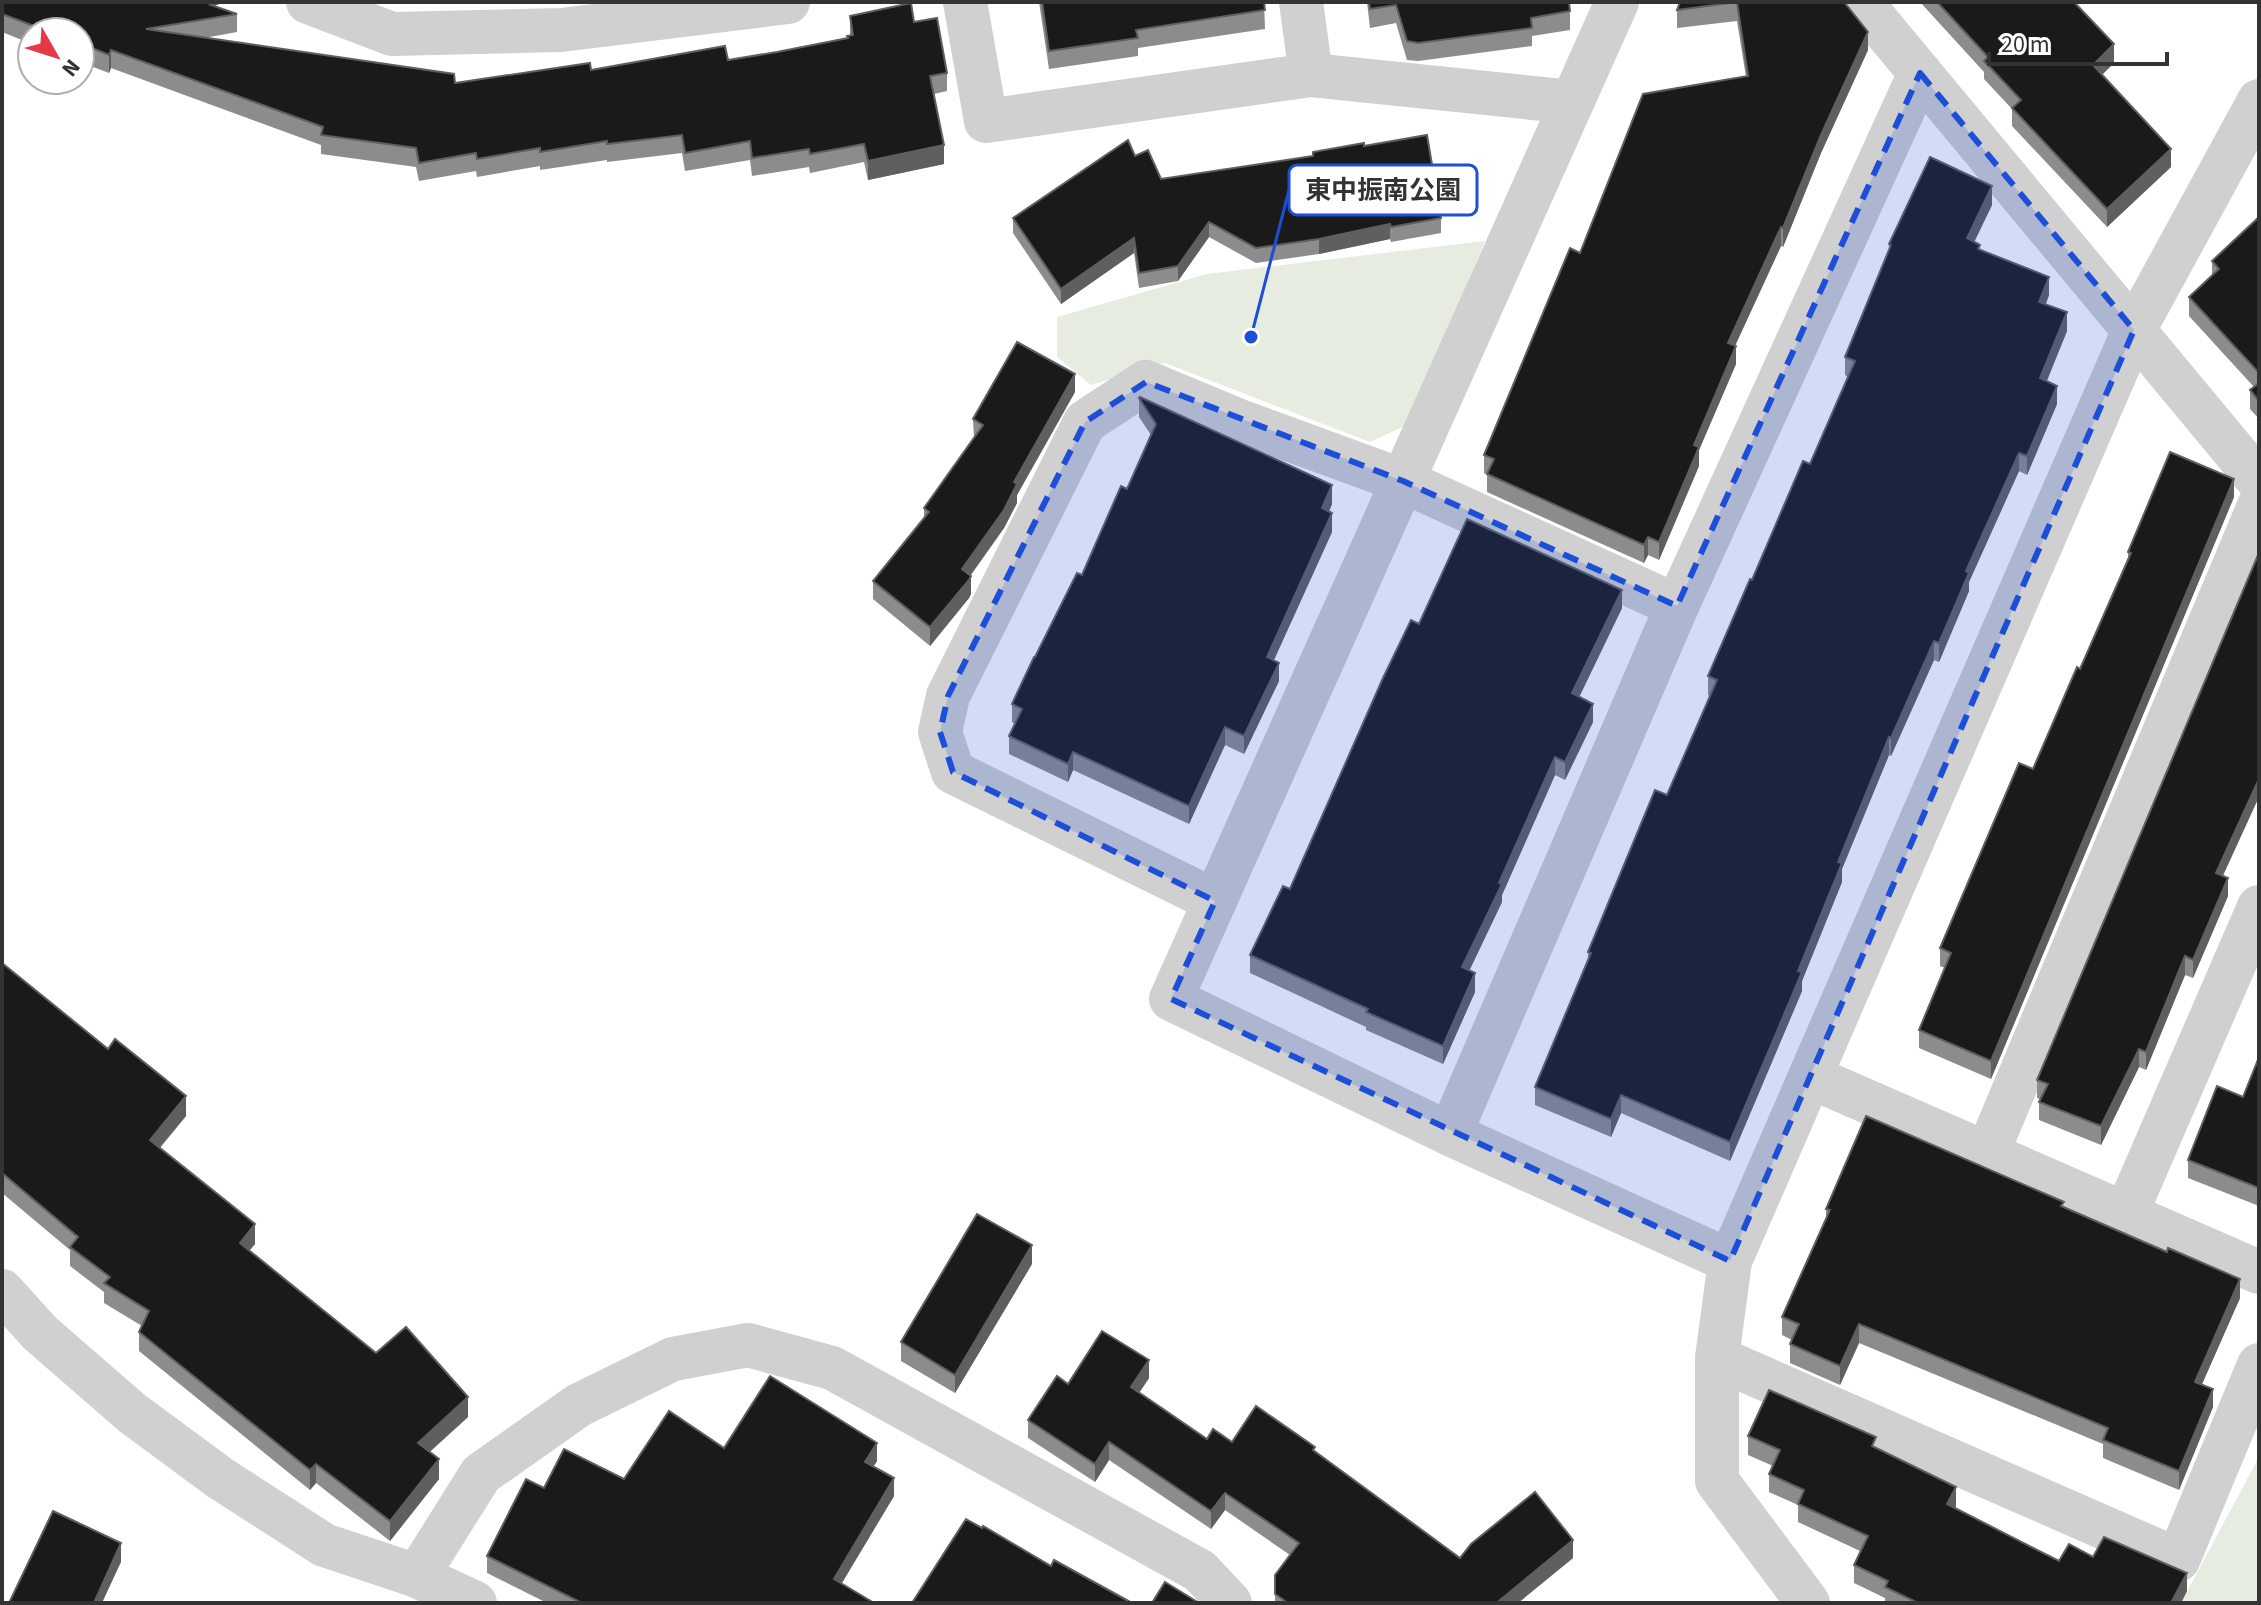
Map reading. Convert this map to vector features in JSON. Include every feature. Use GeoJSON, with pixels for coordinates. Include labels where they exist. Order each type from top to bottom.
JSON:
{"type":"FeatureCollection","features":[{"type":"Feature","properties":{"kind":"street"},"geometry":{"type":"LineString","coordinates":[[308,2],[392,34],[559,16],[788,2]]}},
{"type":"Feature","properties":{"kind":"street"},"geometry":{"type":"LineString","coordinates":[[965,2],[986,121],[1311,75],[1572,102]]}},
{"type":"Feature","properties":{"kind":"street"},"geometry":{"type":"LineString","coordinates":[[1301,2],[1311,75]]}},
{"type":"Feature","properties":{"kind":"street"},"geometry":{"type":"LineString","coordinates":[[1617,2],[1171,999],[1450,1134],[1730,1261]]}},
{"type":"Feature","properties":{"kind":"street"},"geometry":{"type":"LineString","coordinates":[[1861,2],[2259,481]]}},
{"type":"Feature","properties":{"kind":"street"},"geometry":{"type":"LineString","coordinates":[[1450,1134],[1677,606],[1920,73]]}},
{"type":"Feature","properties":{"kind":"street"},"geometry":{"type":"LineString","coordinates":[[1808,1603],[1717,1481],[1717,1358],[1730,1261],[2134,330],[2259,101]]}},
{"type":"Feature","properties":{"kind":"street"},"geometry":{"type":"LineString","coordinates":[[1215,901],[953,772],[940,732],[948,696],[1085,422],[1146,382],[1242,422],[1403,481],[1677,606]]}},
{"type":"Feature","properties":{"kind":"street"},"geometry":{"type":"LineString","coordinates":[[1987,1154],[2259,506]]}},
{"type":"Feature","properties":{"kind":"street"},"geometry":{"type":"LineString","coordinates":[[2126,1214],[2259,907]]}},
{"type":"Feature","properties":{"kind":"street"},"geometry":{"type":"LineString","coordinates":[[1811,1077],[2259,1272]]}},
{"type":"Feature","properties":{"kind":"street"},"geometry":{"type":"LineString","coordinates":[[2,1291],[40,1333],[132,1413],[220,1478],[324,1545],[417,1576],[475,1603]]}},
{"type":"Feature","properties":{"kind":"street"},"geometry":{"type":"LineString","coordinates":[[417,1576],[481,1474],[579,1405],[673,1359],[748,1345],[832,1368],[1200,1571],[1230,1603]]}},
{"type":"Feature","properties":{"kind":"street"},"geometry":{"type":"LineString","coordinates":[[1717,1358],[2178,1560],[2259,1365]]}},
{"type":"Feature","properties":{"kind":"highlighted area"},"geometry":{"type":"Polygon","coordinates":[[[1920,73],[2134,330],[1730,1261],[1171,999],[1215,901],[953,772],[940,732],[948,696],[1085,422],[1146,382],[1403,481],[1677,606],[1920,73]]]}},
{"type":"Feature","properties":{"kind":"shaded area"},"geometry":{"type":"Polygon","coordinates":[[[1485,241],[1407,425],[1370,442],[1165,363],[1091,385],[1057,357],[1057,317],[1207,274],[1485,241]]]}},
{"type":"Feature","properties":{"kind":"shaded area"},"geometry":{"type":"Polygon","coordinates":[[[2259,1457],[2259,1603],[2181,1603],[2259,1457]]]}},
{"type":"Feature","properties":{"kind":"building"},"geometry":{"type":"Polygon","coordinates":[[[2,2],[212,2],[216,4],[211,5],[237,14],[146,29],[454,74],[455,83],[590,63],[591,70],[725,46],[728,60],[777,52],[848,38],[853,35],[850,16],[911,3],[914,22],[937,18],[947,73],[930,76],[944,145],[868,161],[864,144],[810,154],[809,149],[752,158],[750,141],[685,153],[682,135],[607,144],[607,141],[540,152],[540,148],[477,159],[476,153],[419,163],[416,148],[321,135],[323,127],[111,50],[109,55],[96,50],[96,16],[16,16],[16,19],[2,14],[2,2]]]}},
{"type":"Feature","properties":{"kind":"building"},"geometry":{"type":"Polygon","coordinates":[[[1042,2],[1264,2],[1265,10],[1136,30],[1138,38],[1049,51],[1042,2]]]}},
{"type":"Feature","properties":{"kind":"building"},"geometry":{"type":"Polygon","coordinates":[[[1369,2],[1569,2],[1570,11],[1531,18],[1532,28],[1418,43],[1407,41],[1396,5],[1370,9],[1369,2]]]}},
{"type":"Feature","properties":{"kind":"building"},"geometry":{"type":"Polygon","coordinates":[[[1680,2],[1737,2],[1677,10],[1680,2]]]}},
{"type":"Feature","properties":{"kind":"building"},"geometry":{"type":"Polygon","coordinates":[[[1737,2],[1844,2],[1868,32],[1783,228],[1728,343],[1736,346],[1694,445],[1699,447],[1659,542],[1648,537],[1644,545],[1487,474],[1494,459],[1484,455],[1570,248],[1580,253],[1643,94],[1748,76],[1737,2]]]}},
{"type":"Feature","properties":{"kind":"building"},"geometry":{"type":"Polygon","coordinates":[[[1937,2],[2074,2],[2114,44],[2093,65],[2171,149],[2107,209],[2012,108],[2021,100],[1984,61],[1988,57],[1937,2]]]}},
{"type":"Feature","properties":{"kind":"building"},"geometry":{"type":"Polygon","coordinates":[[[1427,135],[1441,218],[1256,248],[1209,222],[1178,266],[1139,273],[1134,238],[1061,289],[1013,218],[1128,140],[1135,156],[1148,150],[1161,179],[1427,135]]]}},
{"type":"Feature","properties":{"kind":"building"},"geometry":{"type":"Polygon","coordinates":[[[1930,157],[1992,186],[1967,238],[1980,245],[1978,249],[2049,277],[2039,302],[2067,312],[2040,378],[2057,386],[2027,456],[2019,453],[1966,571],[1969,573],[1939,643],[1934,641],[1889,737],[1838,862],[1842,863],[1798,971],[1802,972],[1730,1142],[1621,1095],[1611,1119],[1535,1087],[1655,790],[1667,795],[1717,680],[1708,676],[1750,579],[1803,461],[1810,464],[1855,361],[1845,357],[1889,244],[1930,157]]]}},
{"type":"Feature","properties":{"kind":"building"},"geometry":{"type":"Polygon","coordinates":[[[2258,218],[2259,373],[2189,297],[2219,269],[2212,261],[2258,218]]]}},
{"type":"Feature","properties":{"kind":"building"},"geometry":{"type":"Polygon","coordinates":[[[1017,342],[1075,374],[1014,482],[1017,484],[1004,510],[962,569],[971,576],[969,580],[930,627],[873,581],[929,512],[924,508],[983,425],[973,419],[1017,342]]]}},
{"type":"Feature","properties":{"kind":"building"},"geometry":{"type":"Polygon","coordinates":[[[2259,383],[2259,401],[2250,390],[2259,383]]]}},
{"type":"Feature","properties":{"kind":"building"},"geometry":{"type":"Polygon","coordinates":[[[1140,397],[1332,485],[1322,508],[1332,513],[1267,657],[1279,663],[1244,736],[1225,727],[1189,806],[1073,752],[1068,764],[1009,736],[1022,709],[1012,704],[1034,657],[1077,573],[1082,575],[1121,486],[1127,489],[1156,424],[1140,397]]]}},
{"type":"Feature","properties":{"kind":"building"},"geometry":{"type":"Polygon","coordinates":[[[2170,452],[2234,479],[1991,1061],[1919,1030],[1951,953],[1940,948],[2019,763],[2033,769],[2077,667],[2080,669],[2131,553],[2128,552],[2170,452]]]}},
{"type":"Feature","properties":{"kind":"building"},"geometry":{"type":"Polygon","coordinates":[[[1467,519],[1622,590],[1572,693],[1593,704],[1565,762],[1555,757],[1499,883],[1502,884],[1462,967],[1475,973],[1443,1046],[1250,955],[1283,886],[1290,889],[1383,678],[1411,620],[1419,624],[1467,519]]]}},
{"type":"Feature","properties":{"kind":"building"},"geometry":{"type":"Polygon","coordinates":[[[2258,555],[2259,779],[2216,873],[2228,878],[2193,960],[2185,956],[2146,1052],[2139,1049],[2101,1126],[2039,1102],[2048,1084],[2037,1080],[2258,555]]]}},
{"type":"Feature","properties":{"kind":"building"},"geometry":{"type":"Polygon","coordinates":[[[2,963],[108,1049],[115,1039],[186,1096],[150,1140],[255,1224],[240,1243],[376,1353],[406,1327],[468,1397],[418,1443],[439,1459],[390,1521],[316,1464],[310,1470],[139,1332],[149,1311],[104,1283],[110,1277],[70,1247],[78,1237],[2,1173],[2,963]]]}},
{"type":"Feature","properties":{"kind":"building"},"geometry":{"type":"Polygon","coordinates":[[[2259,1057],[2259,1188],[2188,1160],[2217,1086],[2243,1097],[2259,1057]]]}},
{"type":"Feature","properties":{"kind":"building"},"geometry":{"type":"Polygon","coordinates":[[[1866,1116],[2064,1202],[2061,1206],[2167,1252],[2168,1248],[2240,1279],[2195,1382],[2213,1389],[2179,1471],[2103,1440],[2108,1428],[1859,1324],[1840,1366],[1790,1344],[1799,1324],[1782,1317],[1830,1210],[1826,1209],[1866,1116]]]}},
{"type":"Feature","properties":{"kind":"building"},"geometry":{"type":"Polygon","coordinates":[[[977,1214],[1032,1245],[955,1375],[901,1342],[977,1214]]]}},
{"type":"Feature","properties":{"kind":"building"},"geometry":{"type":"Polygon","coordinates":[[[1102,1331],[1149,1360],[1131,1387],[1207,1439],[1213,1429],[1232,1442],[1256,1406],[1460,1558],[1471,1544],[1535,1492],[1573,1540],[1499,1601],[1502,1603],[1288,1603],[1275,1594],[1275,1575],[1299,1543],[1225,1493],[1211,1511],[1109,1442],[1095,1464],[1028,1420],[1057,1376],[1068,1384],[1102,1331]]]}},
{"type":"Feature","properties":{"kind":"building"},"geometry":{"type":"Polygon","coordinates":[[[770,1376],[877,1443],[865,1462],[894,1478],[834,1579],[874,1603],[582,1603],[487,1556],[526,1479],[544,1488],[564,1449],[624,1479],[669,1411],[724,1448],[770,1376]]]}},
{"type":"Feature","properties":{"kind":"building"},"geometry":{"type":"Polygon","coordinates":[[[1769,1390],[1876,1437],[1872,1446],[1956,1487],[1947,1504],[2059,1561],[2069,1544],[2093,1557],[2104,1537],[2187,1573],[2171,1603],[1918,1603],[1885,1587],[1888,1581],[1854,1565],[1868,1536],[1798,1504],[1804,1490],[1769,1474],[1780,1450],[1748,1436],[1769,1390]]]}},
{"type":"Feature","properties":{"kind":"building"},"geometry":{"type":"Polygon","coordinates":[[[53,1511],[121,1543],[94,1603],[9,1603],[53,1511]]]}},
{"type":"Feature","properties":{"kind":"building"},"geometry":{"type":"Polygon","coordinates":[[[966,1519],[1051,1566],[1054,1560],[1132,1603],[912,1603],[966,1519]]]}},
{"type":"Feature","properties":{"kind":"building"},"geometry":{"type":"Polygon","coordinates":[[[1165,1582],[1199,1603],[1152,1603],[1165,1582]]]}},
{"type":"Feature","properties":{"kind":"place","name":"東中振南公園"},"geometry":{"type":"Point","coordinates":[1251,337]}}]}
